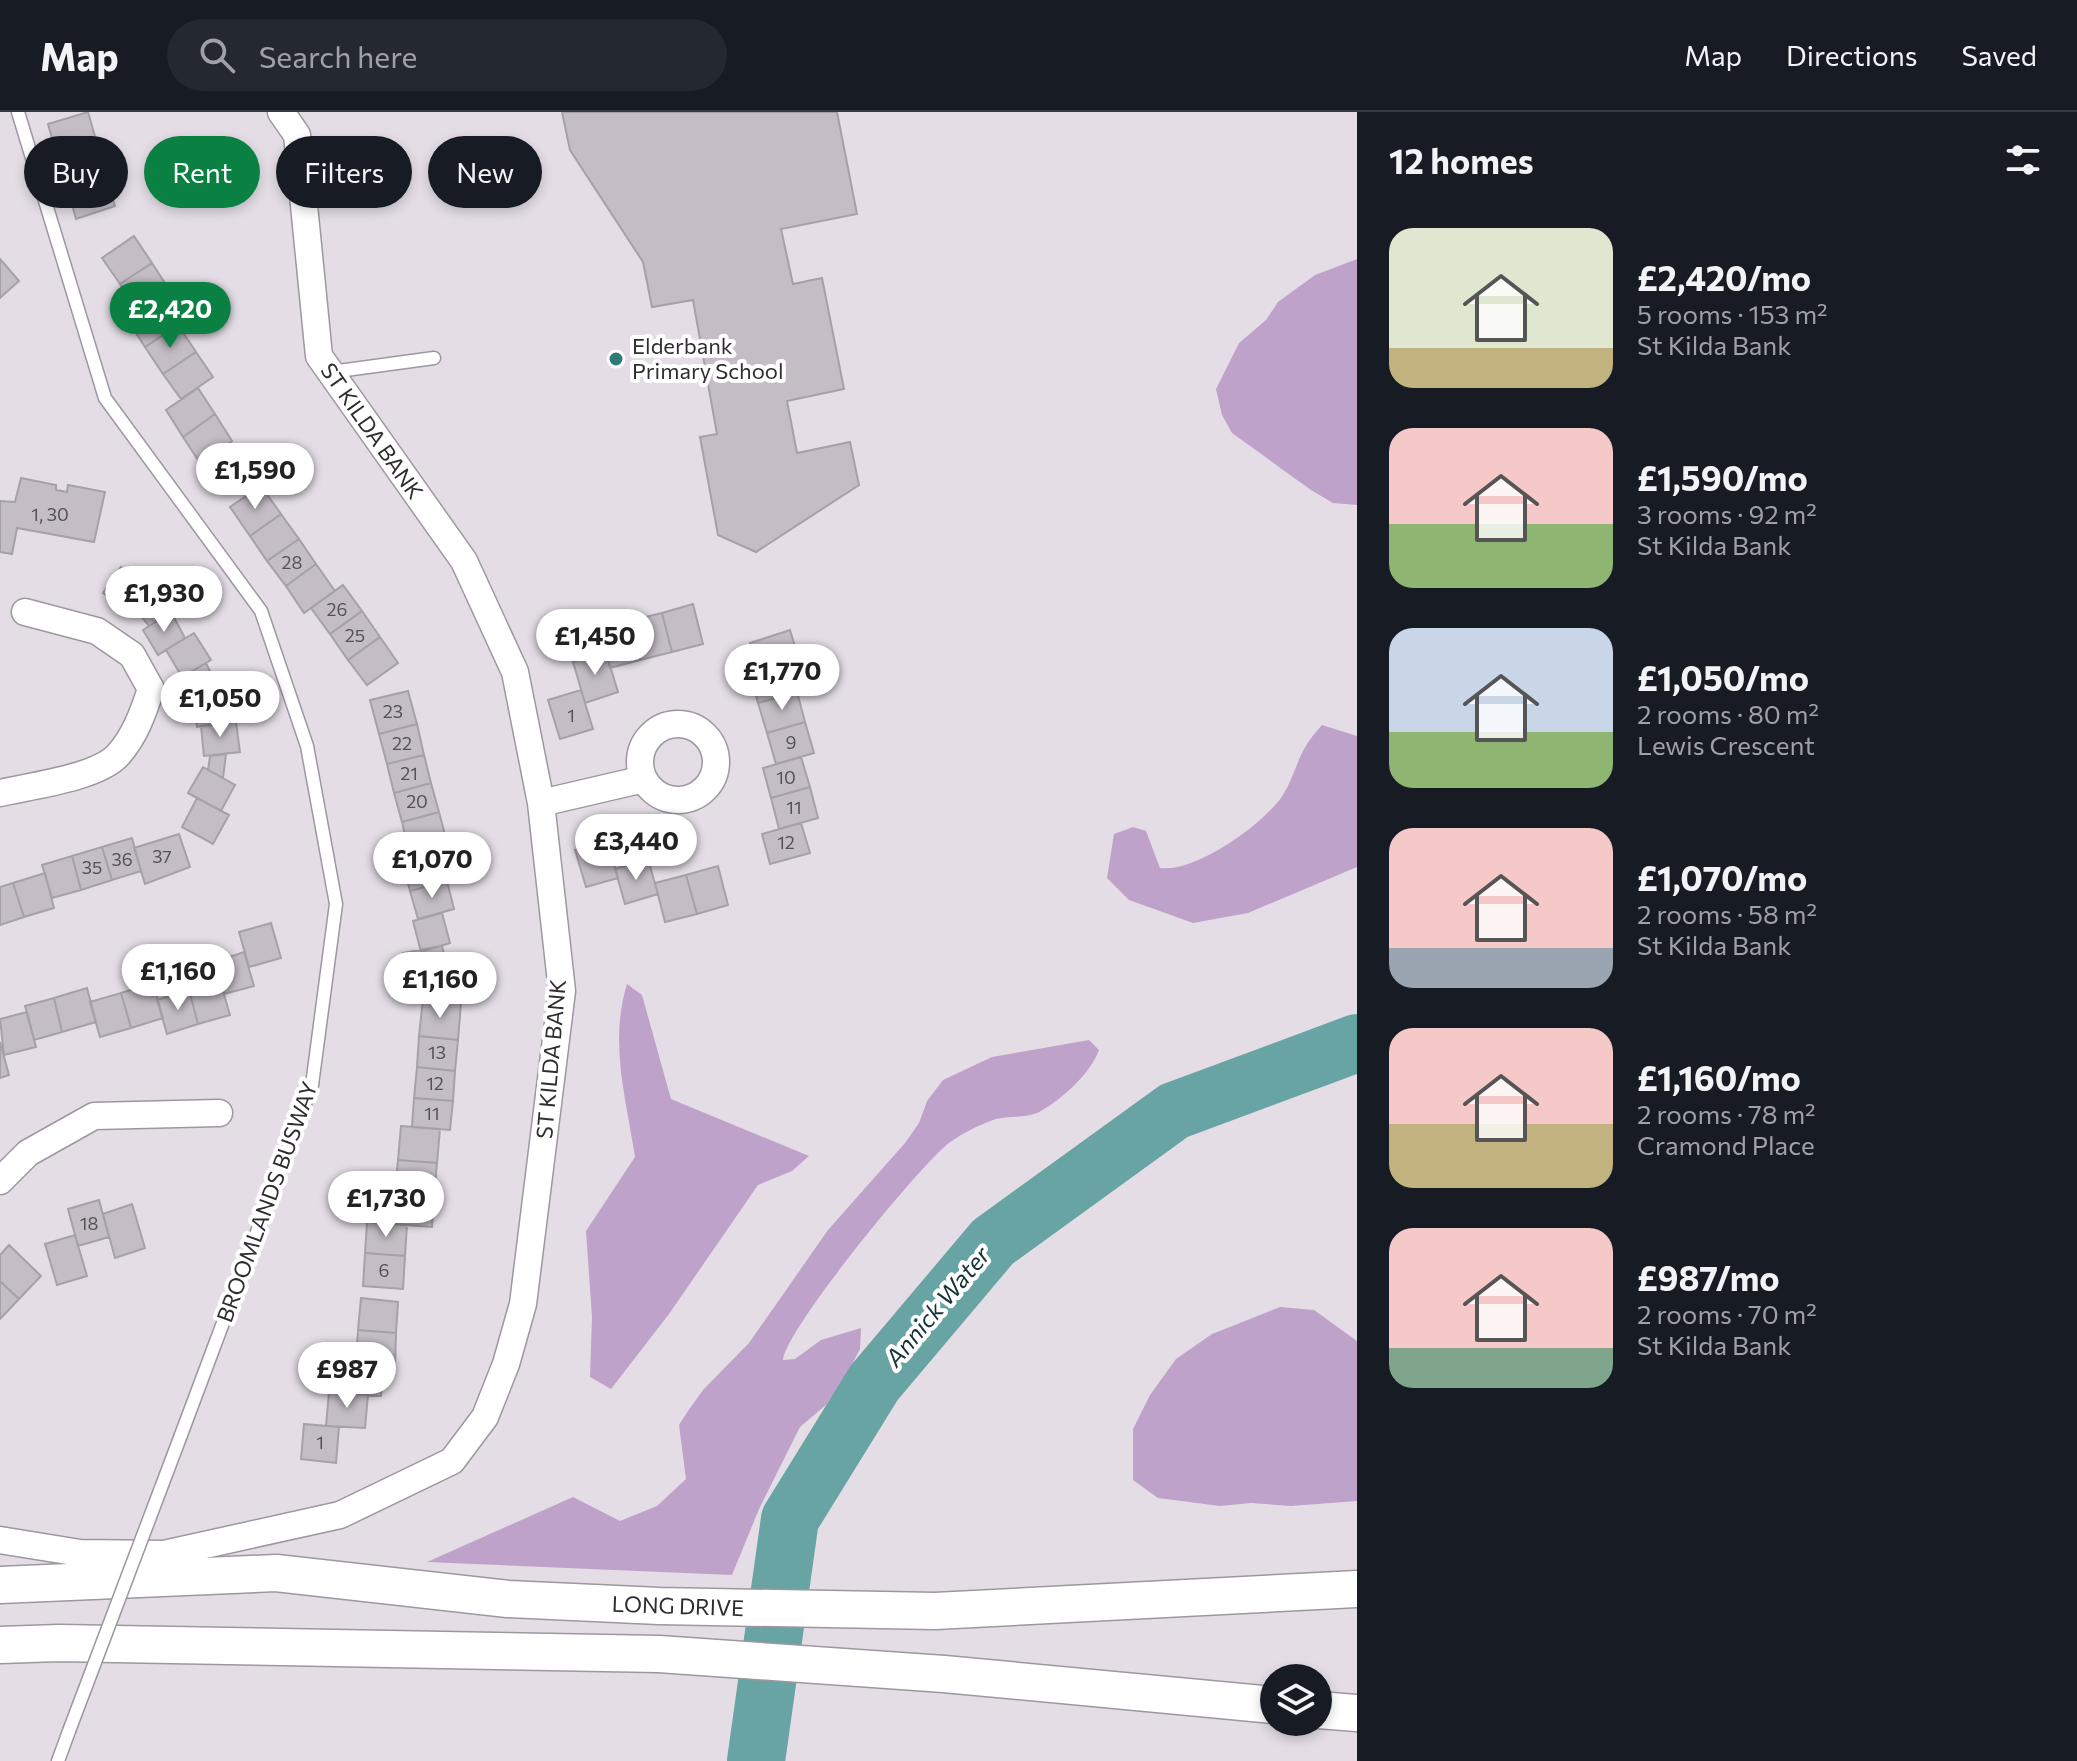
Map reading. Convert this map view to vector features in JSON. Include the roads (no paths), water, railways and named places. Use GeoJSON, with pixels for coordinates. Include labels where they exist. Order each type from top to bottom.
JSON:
{"type":"FeatureCollection","features":[{"type":"Feature","properties":{"kind":"main road","name":"LONG DRIVE"},"geometry":{"type":"LineString","coordinates":[[0,1585],[276,1573],[508,1599],[659,1606],[935,1611],[1357,1589]]}},
{"type":"Feature","properties":{"kind":"main road"},"geometry":{"type":"LineString","coordinates":[[0,1645],[390,1647],[659,1654],[944,1674],[1260,1704]]}},
{"type":"Feature","properties":{"kind":"main road"},"geometry":{"type":"LineString","coordinates":[[1332,1711],[1357,1713]]}},
{"type":"Feature","properties":{"kind":"street","name":"ST KILDA BANK"},"geometry":{"type":"LineString","coordinates":[[0,1540],[80,1553],[164,1554],[340,1515],[452,1461],[485,1417],[506,1364],[523,1304],[562,991],[541,803],[515,672],[464,561],[319,356],[297,135],[281,112]]}},
{"type":"Feature","properties":{"kind":"street"},"geometry":{"type":"LineString","coordinates":[[0,793],[76,776],[116,758],[137,729],[151,689],[132,655],[97,631],[25,612]]}},
{"type":"Feature","properties":{"kind":"street"},"geometry":{"type":"LineString","coordinates":[[541,803],[644,779]]}},
{"type":"Feature","properties":{"kind":"street"},"geometry":{"type":"LineString","coordinates":[[0,1181],[28,1153],[94,1116],[219,1113]]}},
{"type":"Feature","properties":{"kind":"lane","name":"BROOMLANDS BUSWAY"},"geometry":{"type":"LineString","coordinates":[[18,112],[105,398],[261,611],[307,746],[336,904],[312,1085],[58,1761]]}},
{"type":"Feature","properties":{"kind":"lane"},"geometry":{"type":"LineString","coordinates":[[331,372],[434,358]]}},
{"type":"Feature","properties":{"kind":"waterway","name":"Annick Water"},"geometry":{"type":"LineString","coordinates":[[756,1761],[790,1519],[874,1383],[993,1242],[1174,1111],[1357,1043]]}},
{"type":"Feature","properties":{"kind":"place","name":"Elderbank Primary School"},"geometry":{"type":"Point","coordinates":[616,359]}}]}
